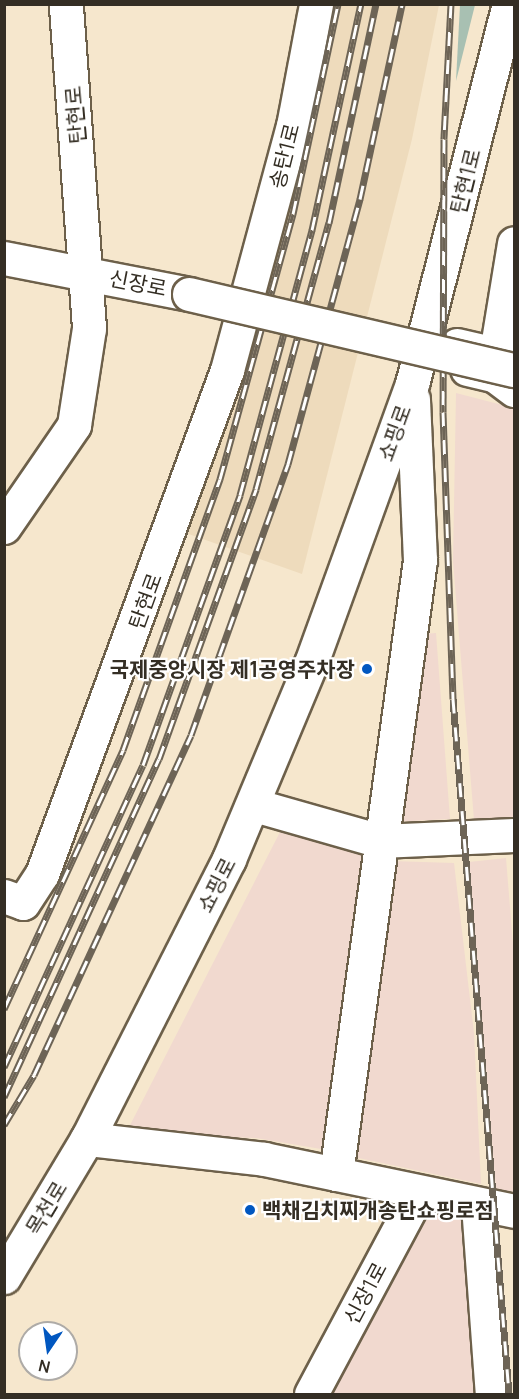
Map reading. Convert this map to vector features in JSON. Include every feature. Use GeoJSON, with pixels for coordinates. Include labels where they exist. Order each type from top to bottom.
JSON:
{"type":"FeatureCollection","features":[{"type":"Feature","properties":{"kind":"street","name":"탄현로"},"geometry":{"type":"LineString","coordinates":[[4,527],[74,425],[89,327],[87,273],[66,4]]}},
{"type":"Feature","properties":{"kind":"street","name":"송탄1로"},"geometry":{"type":"LineString","coordinates":[[244,306],[292,126],[316,4]]}},
{"type":"Feature","properties":{"kind":"street","name":"탄현1로"},"geometry":{"type":"LineString","coordinates":[[419,360],[509,4]]}},
{"type":"Feature","properties":{"kind":"street"},"geometry":{"type":"LineString","coordinates":[[419,360],[496,354],[506,343],[514,243]]}},
{"type":"Feature","properties":{"kind":"street","name":"신장로"},"geometry":{"type":"LineString","coordinates":[[4,258],[189,294],[514,370]]}},
{"type":"Feature","properties":{"kind":"street","name":"탄현로"},"geometry":{"type":"LineString","coordinates":[[4,896],[23,903],[42,874],[145,602],[244,306]]}},
{"type":"Feature","properties":{"kind":"street"},"geometry":{"type":"LineString","coordinates":[[419,360],[494,375],[514,390]]}},
{"type":"Feature","properties":{"kind":"street","name":"쇼핑로"},"geometry":{"type":"LineString","coordinates":[[87,1139],[254,805],[419,360]]}},
{"type":"Feature","properties":{"kind":"street","name":"쇼핑로"},"geometry":{"type":"LineString","coordinates":[[336,1174],[420,560],[419,360]]}},
{"type":"Feature","properties":{"kind":"street"},"geometry":{"type":"LineString","coordinates":[[254,805],[380,841],[514,845]]}},
{"type":"Feature","properties":{"kind":"street"},"geometry":{"type":"LineString","coordinates":[[87,1139],[264,1159],[514,1211]]}},
{"type":"Feature","properties":{"kind":"street","name":"목천로"},"geometry":{"type":"LineString","coordinates":[[4,1277],[87,1139]]}},
{"type":"Feature","properties":{"kind":"street","name":"신장1로"},"geometry":{"type":"LineString","coordinates":[[311,1395],[419,1192]]}},
{"type":"Feature","properties":{"kind":"street"},"geometry":{"type":"LineString","coordinates":[[478,1205],[492,1395]]}},
{"type":"Feature","properties":{"kind":"shaded area"},"geometry":{"type":"Polygon","coordinates":[[[326,5],[439,5],[412,139],[302,574],[183,532],[326,5]]]}},
{"type":"Feature","properties":{"kind":"shaded area"},"geometry":{"type":"Polygon","coordinates":[[[456,393],[514,408],[514,819],[474,820],[453,561],[456,393]]]}},
{"type":"Feature","properties":{"kind":"shaded area"},"geometry":{"type":"Polygon","coordinates":[[[436,633],[450,819],[393,822],[424,634],[436,633]]]}},
{"type":"Feature","properties":{"kind":"shaded area"},"geometry":{"type":"Polygon","coordinates":[[[280,832],[353,847],[370,865],[321,1149],[256,1138],[126,1133],[280,832]]]}},
{"type":"Feature","properties":{"kind":"shaded area"},"geometry":{"type":"Polygon","coordinates":[[[506,858],[514,957],[514,1192],[496,1190],[469,862],[506,858]]]}},
{"type":"Feature","properties":{"kind":"shaded area"},"geometry":{"type":"Polygon","coordinates":[[[391,861],[454,863],[474,1033],[481,1184],[349,1156],[391,861]]]}},
{"type":"Feature","properties":{"kind":"shaded area"},"geometry":{"type":"Polygon","coordinates":[[[417,1210],[467,1221],[476,1394],[324,1394],[417,1210]]]}},
{"type":"Feature","properties":{"kind":"green space"},"geometry":{"type":"Polygon","coordinates":[[[460,5],[475,5],[456,81],[460,5]]]}},
{"type":"Feature","properties":{"kind":"railway"},"geometry":{"type":"LineString","coordinates":[[4,1009],[123,750],[220,479],[293,214],[338,4]]}},
{"type":"Feature","properties":{"kind":"railway"},"geometry":{"type":"LineString","coordinates":[[4,1067],[143,765],[240,495],[312,230],[361,4]]}},
{"type":"Feature","properties":{"kind":"railway"},"geometry":{"type":"LineString","coordinates":[[4,1097],[159,759],[256,489],[329,223],[376,4]]}},
{"type":"Feature","properties":{"kind":"railway"},"geometry":{"type":"LineString","coordinates":[[4,1125],[34,1075],[191,735],[288,464],[360,199],[402,4]]}},
{"type":"Feature","properties":{"kind":"railway"},"geometry":{"type":"LineString","coordinates":[[451,4],[444,139],[443,412],[453,699],[509,1394]]}},
{"type":"Feature","properties":{"kind":"place","name":"국제중앙시장 제1공영주차장"},"geometry":{"type":"Point","coordinates":[367,669]}},
{"type":"Feature","properties":{"kind":"place","name":"백채김치찌개송탄쇼핑로점"},"geometry":{"type":"Point","coordinates":[250,1210]}}]}
